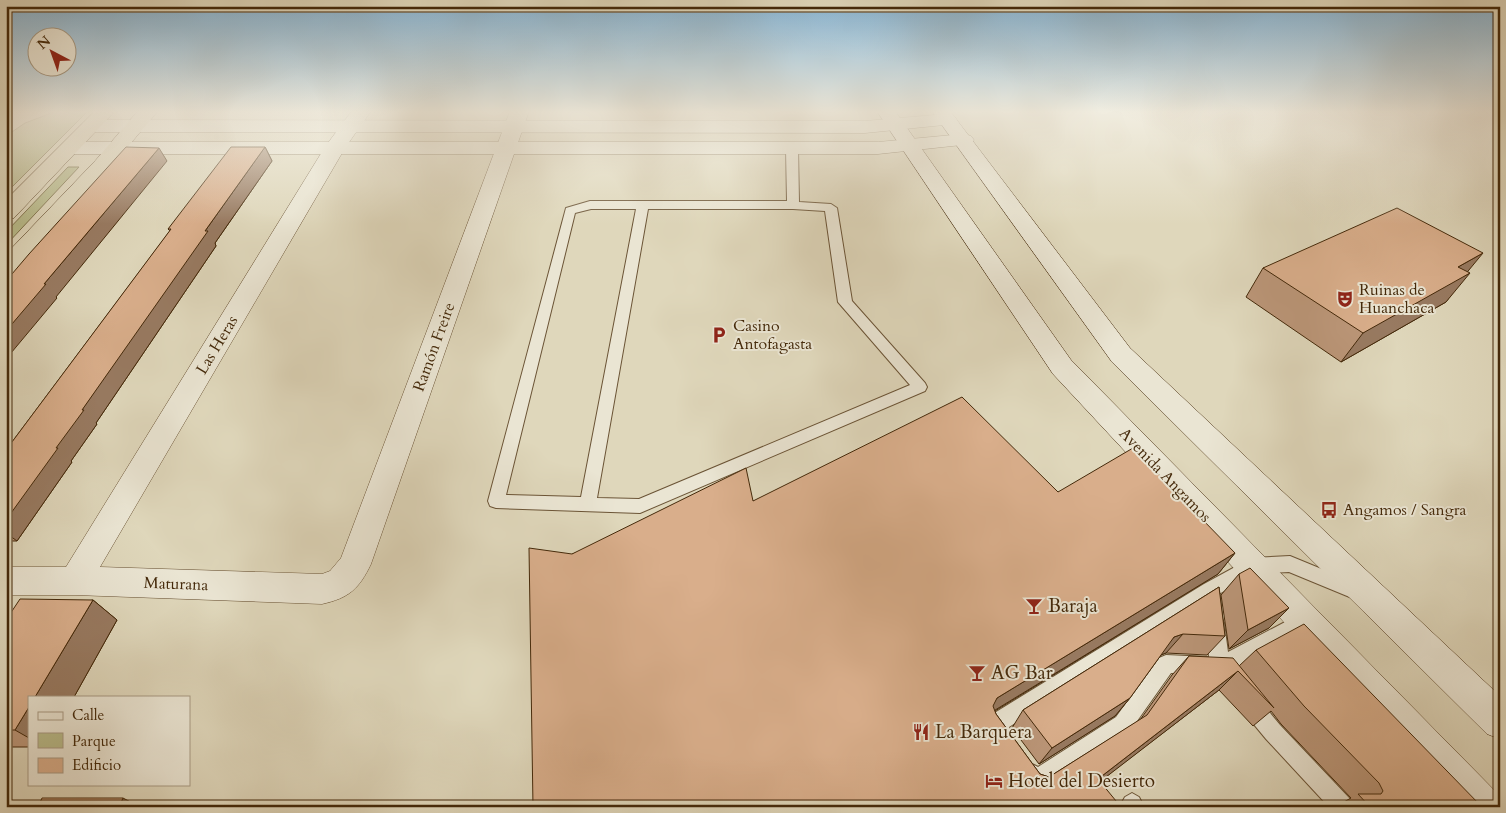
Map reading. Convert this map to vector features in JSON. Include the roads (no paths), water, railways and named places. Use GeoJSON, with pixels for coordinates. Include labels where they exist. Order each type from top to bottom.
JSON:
{"type":"FeatureCollection","features":[{"type":"Feature","properties":{"kind":"highway"},"geometry":{"type":"LineString","coordinates":[[6,213],[69,149]]}},
{"type":"Feature","properties":{"kind":"highway"},"geometry":{"type":"LineString","coordinates":[[6,269],[116,149]]}},
{"type":"Feature","properties":{"kind":"street","name":"Las Heras"},"geometry":{"type":"LineString","coordinates":[[75,581],[335,149]]}},
{"type":"Feature","properties":{"kind":"street","name":"Ramón Freire"},"geometry":{"type":"LineString","coordinates":[[343,582],[355,564],[506,149]]}},
{"type":"Feature","properties":{"kind":"street"},"geometry":{"type":"LineString","coordinates":[[792,149],[797,149]]}},
{"type":"Feature","properties":{"kind":"street","name":"Avenida Angamos"},"geometry":{"type":"LineString","coordinates":[[912,149],[1062,367],[1483,807]]}},
{"type":"Feature","properties":{"kind":"street"},"geometry":{"type":"LineString","coordinates":[[969,149],[1121,355],[1500,721]]}},
{"type":"Feature","properties":{"kind":"street","name":"Maturana"},"geometry":{"type":"LineString","coordinates":[[6,581],[75,581],[322,589],[334,587],[343,582]]}},
{"type":"Feature","properties":{"kind":"lane"},"geometry":{"type":"LineString","coordinates":[[792,149],[793,205]]}},
{"type":"Feature","properties":{"kind":"lane"},"geometry":{"type":"LineString","coordinates":[[590,205],[643,205],[793,205],[831,208],[845,302],[920,388],[640,506],[496,501],[570,211],[590,205]]}},
{"type":"Feature","properties":{"kind":"lane"},"geometry":{"type":"LineString","coordinates":[[588,504],[643,205]]}},
{"type":"Feature","properties":{"kind":"lane"},"geometry":{"type":"LineString","coordinates":[[1304,620],[1220,666],[1166,664],[1123,724],[1036,781],[995,724],[1210,590],[1252,566],[1290,564],[1373,599]]}},
{"type":"Feature","properties":{"kind":"lane"},"geometry":{"type":"LineString","coordinates":[[1210,590],[1220,666],[1273,732],[1344,807]]}},
{"type":"Feature","properties":{"kind":"place","name":"Ruinas de Huanchaca"},"geometry":{"type":"Point","coordinates":[1345,299]}},
{"type":"Feature","properties":{"kind":"place","name":"Casino Antofagasta"},"geometry":{"type":"Point","coordinates":[719,335]}},
{"type":"Feature","properties":{"kind":"place","name":"Angamos / Sangra"},"geometry":{"type":"Point","coordinates":[1329,510]}},
{"type":"Feature","properties":{"kind":"place","name":"Baraja"},"geometry":{"type":"Point","coordinates":[1034,606]}},
{"type":"Feature","properties":{"kind":"place","name":"AG Bar"},"geometry":{"type":"Point","coordinates":[977,673]}},
{"type":"Feature","properties":{"kind":"place","name":"La Barquera"},"geometry":{"type":"Point","coordinates":[921,732]}},
{"type":"Feature","properties":{"kind":"place","name":"Hotel del Desierto"},"geometry":{"type":"Point","coordinates":[994,781]}}]}
